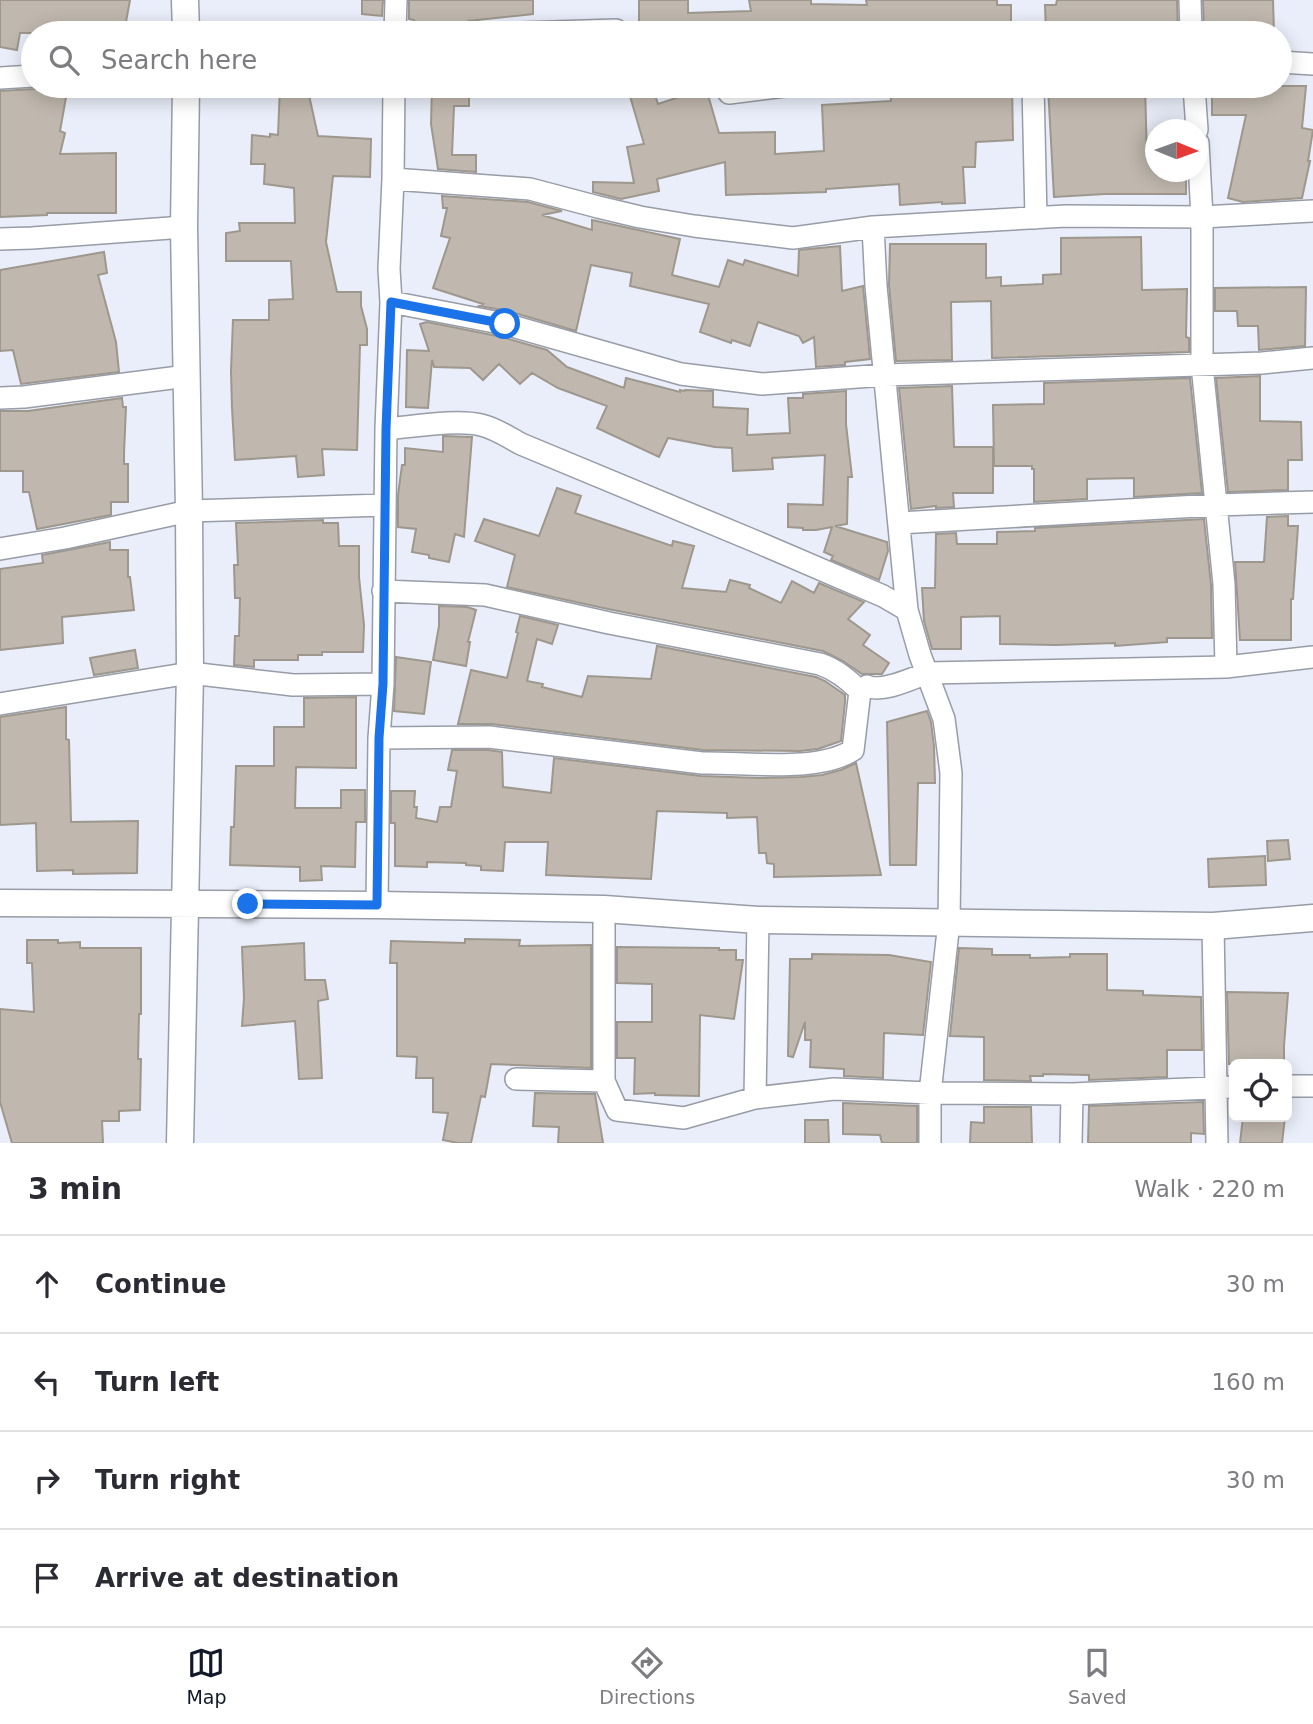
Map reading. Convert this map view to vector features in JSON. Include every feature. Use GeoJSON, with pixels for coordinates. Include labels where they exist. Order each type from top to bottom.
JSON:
{"type":"FeatureCollection","features":[{"type":"Feature","properties":{"kind":"street"},"geometry":{"type":"LineString","coordinates":[[185,0],[186,21]]}},
{"type":"Feature","properties":{"kind":"street"},"geometry":{"type":"LineString","coordinates":[[396,21],[397,0]]}},
{"type":"Feature","properties":{"kind":"street"},"geometry":{"type":"LineString","coordinates":[[1190,0],[1191,21]]}},
{"type":"Feature","properties":{"kind":"street"},"geometry":{"type":"LineString","coordinates":[[1292,63],[1313,64]]}},
{"type":"Feature","properties":{"kind":"street"},"geometry":{"type":"LineString","coordinates":[[0,78],[21,77]]}},
{"type":"Feature","properties":{"kind":"street"},"geometry":{"type":"LineString","coordinates":[[180,1143],[190,673],[184,227],[186,98]]}},
{"type":"Feature","properties":{"kind":"street"},"geometry":{"type":"LineString","coordinates":[[377,905],[379,738],[383,684],[384,505],[391,302],[388,269],[394,98]]}},
{"type":"Feature","properties":{"kind":"street"},"geometry":{"type":"LineString","coordinates":[[1033,98],[1036,218]]}},
{"type":"Feature","properties":{"kind":"street"},"geometry":{"type":"LineString","coordinates":[[1195,98],[1196,119]]}},
{"type":"Feature","properties":{"kind":"street"},"geometry":{"type":"LineString","coordinates":[[393,179],[530,189],[640,217],[793,239],[873,227],[1066,216],[1202,217],[1313,211]]}},
{"type":"Feature","properties":{"kind":"street"},"geometry":{"type":"LineString","coordinates":[[1200,182],[1202,365],[1224,584],[1226,667]]}},
{"type":"Feature","properties":{"kind":"street"},"geometry":{"type":"LineString","coordinates":[[0,239],[184,227]]}},
{"type":"Feature","properties":{"kind":"street"},"geometry":{"type":"LineString","coordinates":[[873,227],[907,610],[920,655],[944,719],[951,773],[949,922],[930,1093],[930,1143]]}},
{"type":"Feature","properties":{"kind":"street"},"geometry":{"type":"LineString","coordinates":[[391,302],[505,324],[681,374],[762,384],[885,375],[1262,363],[1313,358]]}},
{"type":"Feature","properties":{"kind":"street"},"geometry":{"type":"LineString","coordinates":[[0,398],[187,376]]}},
{"type":"Feature","properties":{"kind":"street"},"geometry":{"type":"LineString","coordinates":[[386,429],[461,423],[481,425],[828,572],[883,596],[907,610]]}},
{"type":"Feature","properties":{"kind":"street"},"geometry":{"type":"LineString","coordinates":[[899,523],[1313,502]]}},
{"type":"Feature","properties":{"kind":"street"},"geometry":{"type":"LineString","coordinates":[[0,549],[189,512],[384,505]]}},
{"type":"Feature","properties":{"kind":"street"},"geometry":{"type":"LineString","coordinates":[[383,592],[485,595],[610,623],[820,664],[843,675],[860,691]]}},
{"type":"Feature","properties":{"kind":"street"},"geometry":{"type":"LineString","coordinates":[[379,738],[489,737],[702,763],[790,765],[842,756],[853,750],[860,691],[867,686],[874,690],[927,673],[1226,667],[1313,657]]}},
{"type":"Feature","properties":{"kind":"street"},"geometry":{"type":"LineString","coordinates":[[0,704],[190,673],[293,685],[383,684]]}},
{"type":"Feature","properties":{"kind":"street"},"geometry":{"type":"LineString","coordinates":[[0,903],[604,909],[758,920],[1213,926],[1313,918]]}},
{"type":"Feature","properties":{"kind":"street"},"geometry":{"type":"LineString","coordinates":[[604,909],[604,1081],[617,1111],[684,1118],[755,1098],[834,1089],[1072,1094],[1225,1087]]}},
{"type":"Feature","properties":{"kind":"street"},"geometry":{"type":"LineString","coordinates":[[755,1098],[758,920]]}},
{"type":"Feature","properties":{"kind":"street"},"geometry":{"type":"LineString","coordinates":[[1213,926],[1225,1087],[1217,1143]]}},
{"type":"Feature","properties":{"kind":"street"},"geometry":{"type":"LineString","coordinates":[[516,1079],[604,1081]]}},
{"type":"Feature","properties":{"kind":"street"},"geometry":{"type":"LineString","coordinates":[[1292,1086],[1313,1086]]}},
{"type":"Feature","properties":{"kind":"street"},"geometry":{"type":"LineString","coordinates":[[1072,1094],[1072,1143]]}},
{"type":"Feature","properties":{"kind":"building"},"geometry":{"type":"Polygon","coordinates":[[[0,0],[130,0],[126,21],[21,21],[17,50],[0,47],[0,0]]]}},
{"type":"Feature","properties":{"kind":"building"},"geometry":{"type":"Polygon","coordinates":[[[362,0],[383,0],[382,16],[362,14],[362,0]]]}},
{"type":"Feature","properties":{"kind":"building"},"geometry":{"type":"Polygon","coordinates":[[[409,0],[533,0],[533,14],[468,21],[409,19],[409,0]]]}},
{"type":"Feature","properties":{"kind":"building"},"geometry":{"type":"Polygon","coordinates":[[[639,0],[688,0],[688,13],[751,11],[749,0],[811,0],[811,4],[867,5],[866,0],[997,0],[997,5],[1011,5],[1011,21],[639,21],[639,0]]]}},
{"type":"Feature","properties":{"kind":"building"},"geometry":{"type":"Polygon","coordinates":[[[1057,0],[1177,0],[1178,21],[1046,21],[1045,5],[1056,5],[1057,0]]]}},
{"type":"Feature","properties":{"kind":"building"},"geometry":{"type":"Polygon","coordinates":[[[1203,0],[1273,0],[1274,21],[1204,21],[1203,0]]]}},
{"type":"Feature","properties":{"kind":"building"},"geometry":{"type":"Polygon","coordinates":[[[1292,86],[1306,86],[1302,128],[1313,130],[1302,198],[1243,202],[1228,198],[1246,115],[1212,115],[1212,98],[1292,98],[1292,86]]]}},
{"type":"Feature","properties":{"kind":"building"},"geometry":{"type":"Polygon","coordinates":[[[21,90],[21,98],[66,98],[60,131],[65,133],[60,154],[116,153],[116,213],[47,213],[0,217],[0,91],[21,90]]]}},
{"type":"Feature","properties":{"kind":"building"},"geometry":{"type":"Polygon","coordinates":[[[280,98],[310,98],[318,136],[371,139],[370,177],[333,176],[326,242],[337,292],[361,292],[367,345],[360,345],[357,450],[322,449],[324,475],[298,477],[296,456],[235,460],[231,371],[233,320],[269,320],[269,300],[293,299],[291,261],[226,261],[226,233],[240,231],[239,223],[295,223],[294,188],[264,184],[265,164],[251,164],[252,135],[278,135],[280,98]]]}},
{"type":"Feature","properties":{"kind":"building"},"geometry":{"type":"Polygon","coordinates":[[[432,98],[469,98],[469,106],[454,106],[452,155],[476,155],[476,172],[438,169],[431,124],[432,98]]]}},
{"type":"Feature","properties":{"kind":"building"},"geometry":{"type":"Polygon","coordinates":[[[631,98],[656,98],[658,104],[676,98],[709,98],[719,133],[775,132],[775,154],[824,151],[822,105],[891,101],[891,98],[1012,98],[1013,140],[976,142],[975,167],[963,167],[965,203],[900,205],[899,184],[826,189],[826,192],[726,195],[725,162],[657,179],[659,191],[621,199],[593,192],[593,182],[634,183],[627,147],[644,144],[631,98]]]}},
{"type":"Feature","properties":{"kind":"building"},"geometry":{"type":"Polygon","coordinates":[[[1049,98],[1145,98],[1145,182],[1186,182],[1186,194],[1054,197],[1049,98]]]}},
{"type":"Feature","properties":{"kind":"building"},"geometry":{"type":"Polygon","coordinates":[[[442,196],[528,202],[562,211],[542,215],[592,230],[592,220],[680,239],[672,275],[719,287],[728,260],[743,265],[745,260],[798,276],[799,250],[840,246],[842,291],[863,286],[870,359],[845,362],[845,365],[816,367],[814,337],[803,343],[799,336],[758,322],[750,346],[732,340],[731,343],[700,332],[709,304],[630,286],[632,273],[591,265],[576,331],[508,311],[479,306],[483,304],[433,288],[450,238],[441,236],[447,208],[443,208],[442,196]]]}},
{"type":"Feature","properties":{"kind":"building"},"geometry":{"type":"Polygon","coordinates":[[[1141,237],[1142,290],[1187,289],[1186,337],[1189,338],[1189,352],[992,358],[991,301],[951,302],[952,360],[896,361],[889,285],[890,244],[986,244],[986,278],[1001,277],[1001,286],[1043,284],[1043,275],[1061,274],[1061,238],[1141,237]]]}},
{"type":"Feature","properties":{"kind":"building"},"geometry":{"type":"Polygon","coordinates":[[[104,252],[107,273],[98,275],[116,342],[119,372],[21,384],[13,350],[0,351],[0,270],[104,252]]]}},
{"type":"Feature","properties":{"kind":"building"},"geometry":{"type":"Polygon","coordinates":[[[1306,287],[1305,346],[1259,350],[1258,326],[1238,326],[1237,311],[1215,311],[1215,288],[1306,287]]]}},
{"type":"Feature","properties":{"kind":"building"},"geometry":{"type":"Polygon","coordinates":[[[427,322],[502,337],[547,350],[567,367],[624,388],[626,378],[680,392],[713,391],[713,407],[748,409],[747,435],[790,433],[788,398],[803,398],[803,394],[846,391],[846,424],[852,477],[848,477],[847,524],[835,526],[887,542],[888,551],[879,580],[831,560],[833,556],[824,552],[832,527],[803,530],[788,527],[788,504],[823,505],[825,455],[772,458],[773,469],[733,471],[732,448],[668,438],[659,457],[597,428],[607,406],[558,388],[532,373],[520,384],[499,364],[483,380],[470,368],[434,367],[432,360],[428,408],[406,407],[407,350],[429,351],[420,324],[427,322]]]}},
{"type":"Feature","properties":{"kind":"building"},"geometry":{"type":"Polygon","coordinates":[[[1260,376],[1260,421],[1301,422],[1302,460],[1288,460],[1288,490],[1228,492],[1216,378],[1260,376]]]}},
{"type":"Feature","properties":{"kind":"building"},"geometry":{"type":"Polygon","coordinates":[[[1190,378],[1202,493],[1134,497],[1134,478],[1087,479],[1087,499],[1034,502],[1032,466],[994,466],[993,405],[1044,404],[1044,383],[1190,378]]]}},
{"type":"Feature","properties":{"kind":"building"},"geometry":{"type":"Polygon","coordinates":[[[952,386],[954,447],[993,447],[993,493],[953,493],[954,507],[911,509],[899,388],[952,386]]]}},
{"type":"Feature","properties":{"kind":"building"},"geometry":{"type":"Polygon","coordinates":[[[122,398],[123,407],[126,407],[124,464],[128,464],[128,502],[111,502],[111,515],[37,529],[29,492],[23,492],[23,471],[0,471],[0,411],[28,411],[122,398]]]}},
{"type":"Feature","properties":{"kind":"building"},"geometry":{"type":"Polygon","coordinates":[[[443,436],[472,437],[464,537],[455,534],[449,562],[412,552],[416,529],[398,527],[398,495],[402,465],[405,465],[405,448],[443,452],[443,436]]]}},
{"type":"Feature","properties":{"kind":"building"},"geometry":{"type":"Polygon","coordinates":[[[557,488],[581,496],[575,513],[672,546],[673,541],[694,546],[682,588],[726,592],[730,580],[750,585],[749,588],[781,603],[792,581],[814,593],[819,583],[864,602],[848,619],[870,635],[863,645],[889,663],[882,674],[862,674],[823,651],[507,587],[515,555],[475,541],[484,519],[539,536],[557,488]]]}},
{"type":"Feature","properties":{"kind":"building"},"geometry":{"type":"Polygon","coordinates":[[[1288,516],[1288,526],[1298,526],[1291,599],[1291,640],[1240,640],[1235,562],[1264,562],[1267,517],[1288,516]]]}},
{"type":"Feature","properties":{"kind":"building"},"geometry":{"type":"Polygon","coordinates":[[[1204,519],[1211,585],[1212,638],[1167,638],[1167,642],[1115,646],[1115,643],[1000,644],[1000,616],[961,617],[961,649],[932,649],[924,621],[922,588],[935,588],[936,534],[956,533],[957,544],[997,544],[997,532],[1204,519]]]}},
{"type":"Feature","properties":{"kind":"building"},"geometry":{"type":"Polygon","coordinates":[[[323,520],[323,523],[338,523],[339,546],[359,546],[363,652],[322,652],[322,655],[298,655],[298,660],[254,660],[254,667],[234,665],[235,636],[239,636],[240,598],[235,598],[234,565],[238,565],[236,523],[323,520]]]}},
{"type":"Feature","properties":{"kind":"building"},"geometry":{"type":"Polygon","coordinates":[[[110,542],[110,550],[128,550],[128,577],[134,610],[62,617],[63,643],[0,650],[0,569],[43,563],[42,555],[110,542]]]}},
{"type":"Feature","properties":{"kind":"building"},"geometry":{"type":"Polygon","coordinates":[[[439,606],[476,610],[468,642],[466,666],[433,660],[439,626],[439,606]]]}},
{"type":"Feature","properties":{"kind":"building"},"geometry":{"type":"Polygon","coordinates":[[[520,616],[558,625],[552,644],[537,639],[527,681],[543,684],[542,687],[582,697],[588,676],[651,679],[657,646],[825,681],[845,695],[841,741],[818,749],[800,751],[703,750],[491,724],[458,724],[471,670],[507,678],[520,616]]]}},
{"type":"Feature","properties":{"kind":"building"},"geometry":{"type":"Polygon","coordinates":[[[135,650],[138,668],[94,675],[90,658],[135,650]]]}},
{"type":"Feature","properties":{"kind":"building"},"geometry":{"type":"Polygon","coordinates":[[[396,657],[431,662],[424,714],[394,711],[396,657]]]}},
{"type":"Feature","properties":{"kind":"building"},"geometry":{"type":"Polygon","coordinates":[[[356,697],[356,768],[296,767],[295,808],[341,808],[341,790],[365,790],[365,822],[356,822],[355,867],[321,866],[322,880],[300,881],[300,867],[230,865],[236,766],[274,766],[274,727],[304,727],[304,698],[356,697]]]}},
{"type":"Feature","properties":{"kind":"building"},"geometry":{"type":"Polygon","coordinates":[[[66,707],[71,822],[138,821],[137,873],[73,874],[73,870],[37,871],[36,823],[0,825],[0,717],[66,707]]]}},
{"type":"Feature","properties":{"kind":"building"},"geometry":{"type":"Polygon","coordinates":[[[927,711],[934,746],[935,783],[918,783],[916,865],[890,865],[887,722],[927,711]]]}},
{"type":"Feature","properties":{"kind":"building"},"geometry":{"type":"Polygon","coordinates":[[[452,750],[502,752],[503,787],[551,793],[554,758],[701,776],[759,778],[822,775],[856,763],[881,875],[774,877],[774,864],[767,863],[766,853],[759,853],[757,817],[727,818],[727,813],[657,811],[651,879],[546,875],[548,842],[505,842],[503,871],[481,870],[481,866],[466,863],[427,862],[427,867],[395,866],[395,823],[391,823],[391,791],[415,791],[416,818],[437,822],[440,807],[451,807],[457,771],[448,770],[452,750]]]}},
{"type":"Feature","properties":{"kind":"building"},"geometry":{"type":"Polygon","coordinates":[[[1288,840],[1290,859],[1268,861],[1267,841],[1288,840]]]}},
{"type":"Feature","properties":{"kind":"building"},"geometry":{"type":"Polygon","coordinates":[[[1265,856],[1266,885],[1209,887],[1208,859],[1265,856]]]}},
{"type":"Feature","properties":{"kind":"building"},"geometry":{"type":"Polygon","coordinates":[[[465,939],[520,940],[519,946],[591,945],[591,1068],[491,1064],[485,1097],[481,1096],[471,1143],[458,1143],[443,1140],[448,1113],[433,1112],[433,1078],[416,1078],[417,1057],[397,1056],[397,963],[390,963],[391,941],[465,943],[465,939]]]}},
{"type":"Feature","properties":{"kind":"building"},"geometry":{"type":"Polygon","coordinates":[[[27,940],[80,942],[80,948],[141,948],[138,1059],[141,1059],[140,1110],[119,1111],[119,1121],[102,1121],[103,1143],[12,1143],[0,1102],[0,1009],[34,1012],[32,963],[27,963],[27,940]]]}},
{"type":"Feature","properties":{"kind":"building"},"geometry":{"type":"Polygon","coordinates":[[[304,943],[305,980],[325,980],[328,999],[318,1001],[322,1078],[299,1079],[295,1021],[242,1026],[242,947],[304,943]]]}},
{"type":"Feature","properties":{"kind":"building"},"geometry":{"type":"Polygon","coordinates":[[[617,947],[719,948],[736,950],[736,960],[743,960],[734,1019],[700,1015],[699,1096],[634,1094],[635,1058],[617,1058],[617,1022],[652,1022],[652,984],[617,983],[617,947]]]}},
{"type":"Feature","properties":{"kind":"building"},"geometry":{"type":"Polygon","coordinates":[[[959,948],[992,949],[992,955],[1030,955],[1030,958],[1107,954],[1107,990],[1143,991],[1143,995],[1201,997],[1202,1050],[1167,1050],[1167,1077],[1089,1080],[1089,1075],[1043,1074],[1030,1076],[1031,1081],[984,1080],[984,1037],[950,1036],[959,948]]]}},
{"type":"Feature","properties":{"kind":"building"},"geometry":{"type":"Polygon","coordinates":[[[812,954],[889,955],[931,962],[923,1035],[884,1033],[883,1078],[844,1076],[844,1069],[810,1067],[811,1040],[805,1040],[805,1022],[793,1057],[788,1056],[790,959],[812,959],[812,954]]]}},
{"type":"Feature","properties":{"kind":"building"},"geometry":{"type":"Polygon","coordinates":[[[1227,992],[1288,993],[1284,1059],[1229,1059],[1229,1064],[1227,992]]]}},
{"type":"Feature","properties":{"kind":"building"},"geometry":{"type":"Polygon","coordinates":[[[535,1093],[595,1094],[603,1143],[558,1143],[559,1127],[533,1126],[535,1093]]]}},
{"type":"Feature","properties":{"kind":"building"},"geometry":{"type":"Polygon","coordinates":[[[1203,1102],[1204,1134],[1191,1133],[1191,1143],[1088,1143],[1089,1106],[1203,1102]]]}},
{"type":"Feature","properties":{"kind":"building"},"geometry":{"type":"Polygon","coordinates":[[[843,1103],[917,1106],[917,1143],[882,1143],[880,1135],[843,1134],[843,1103]]]}},
{"type":"Feature","properties":{"kind":"building"},"geometry":{"type":"Polygon","coordinates":[[[984,1107],[1031,1107],[1032,1143],[970,1143],[971,1122],[984,1123],[984,1107]]]}},
{"type":"Feature","properties":{"kind":"building"},"geometry":{"type":"Polygon","coordinates":[[[805,1120],[828,1120],[829,1143],[805,1143],[805,1120]]]}},
{"type":"Feature","properties":{"kind":"building"},"geometry":{"type":"Polygon","coordinates":[[[1242,1122],[1284,1122],[1282,1143],[1240,1143],[1242,1122]]]}},
{"type":"Feature","properties":{"kind":"route"},"geometry":{"type":"LineString","coordinates":[[248,904],[377,905],[391,302],[505,324]]}}]}
